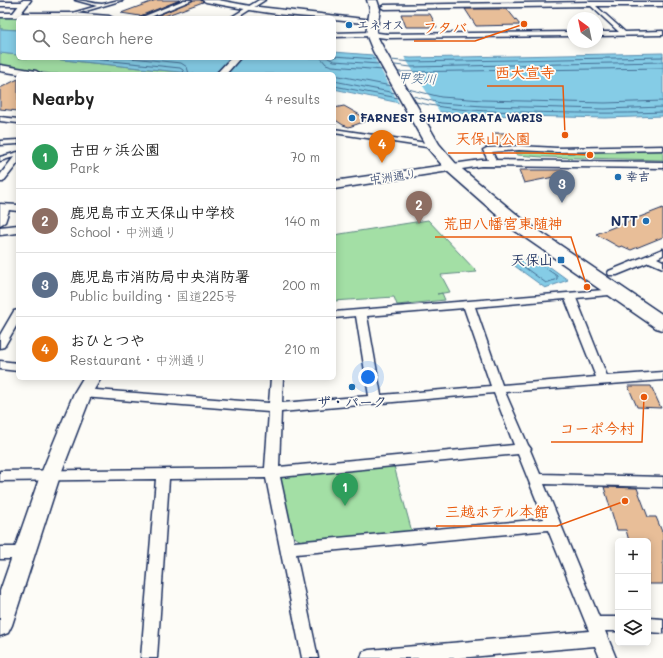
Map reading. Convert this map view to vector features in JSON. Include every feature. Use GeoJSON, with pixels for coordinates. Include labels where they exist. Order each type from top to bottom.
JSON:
{"type":"FeatureCollection","features":[{"type":"Feature","properties":{"kind":"highway"},"geometry":{"type":"LineString","coordinates":[[372,0],[375,9],[371,34],[387,47],[405,73]]}},
{"type":"Feature","properties":{"kind":"highway"},"geometry":{"type":"LineString","coordinates":[[384,11],[387,47],[412,111],[433,146],[458,166],[520,226],[615,283],[663,307]]}},
{"type":"Feature","properties":{"kind":"highway"},"geometry":{"type":"LineString","coordinates":[[448,144],[458,166]]}},
{"type":"Feature","properties":{"kind":"highway"},"geometry":{"type":"LineString","coordinates":[[615,283],[663,324]]}},
{"type":"Feature","properties":{"kind":"street"},"geometry":{"type":"LineString","coordinates":[[78,0],[102,6]]}},
{"type":"Feature","properties":{"kind":"street"},"geometry":{"type":"LineString","coordinates":[[71,15],[120,0]]}},
{"type":"Feature","properties":{"kind":"street"},"geometry":{"type":"LineString","coordinates":[[148,16],[189,0]]}},
{"type":"Feature","properties":{"kind":"street"},"geometry":{"type":"LineString","coordinates":[[206,0],[250,8],[320,16]]}},
{"type":"Feature","properties":{"kind":"street"},"geometry":{"type":"LineString","coordinates":[[236,16],[262,0]]}},
{"type":"Feature","properties":{"kind":"street"},"geometry":{"type":"LineString","coordinates":[[587,0],[623,33]]}},
{"type":"Feature","properties":{"kind":"street"},"geometry":{"type":"LineString","coordinates":[[0,4],[25,2]]}},
{"type":"Feature","properties":{"kind":"street"},"geometry":{"type":"LineString","coordinates":[[15,15],[25,2]]}},
{"type":"Feature","properties":{"kind":"street"},"geometry":{"type":"LineString","coordinates":[[384,11],[663,4]]}},
{"type":"Feature","properties":{"kind":"street"},"geometry":{"type":"LineString","coordinates":[[0,16],[84,16]]}},
{"type":"Feature","properties":{"kind":"street"},"geometry":{"type":"LineString","coordinates":[[336,18],[373,22]]}},
{"type":"Feature","properties":{"kind":"street"},"geometry":{"type":"LineString","coordinates":[[603,34],[663,33]]}},
{"type":"Feature","properties":{"kind":"street"},"geometry":{"type":"LineString","coordinates":[[336,35],[371,34],[387,47],[567,34]]}},
{"type":"Feature","properties":{"kind":"street"},"geometry":{"type":"LineString","coordinates":[[222,72],[234,60]]}},
{"type":"Feature","properties":{"kind":"street"},"geometry":{"type":"LineString","coordinates":[[0,68],[24,72]]}},
{"type":"Feature","properties":{"kind":"street"},"geometry":{"type":"LineString","coordinates":[[0,119],[16,121]]}},
{"type":"Feature","properties":{"kind":"street"},"geometry":{"type":"LineString","coordinates":[[336,131],[433,146]]}},
{"type":"Feature","properties":{"kind":"street"},"geometry":{"type":"LineString","coordinates":[[0,143],[16,142]]}},
{"type":"Feature","properties":{"kind":"street"},"geometry":{"type":"LineString","coordinates":[[493,162],[486,150],[518,148],[608,150],[663,148]]}},
{"type":"Feature","properties":{"kind":"street"},"geometry":{"type":"LineString","coordinates":[[608,150],[613,165]]}},
{"type":"Feature","properties":{"kind":"street"},"geometry":{"type":"LineString","coordinates":[[0,159],[16,155]]}},
{"type":"Feature","properties":{"kind":"street"},"geometry":{"type":"LineString","coordinates":[[0,180],[16,160]]}},
{"type":"Feature","properties":{"kind":"street","name":"中洲通り"},"geometry":{"type":"LineString","coordinates":[[336,185],[493,162],[663,165]]}},
{"type":"Feature","properties":{"kind":"street"},"geometry":{"type":"LineString","coordinates":[[0,222],[3,208],[16,208]]}},
{"type":"Feature","properties":{"kind":"street"},"geometry":{"type":"LineString","coordinates":[[0,231],[16,229]]}},
{"type":"Feature","properties":{"kind":"street"},"geometry":{"type":"LineString","coordinates":[[336,316],[569,295],[615,283],[649,258],[663,252]]}},
{"type":"Feature","properties":{"kind":"street"},"geometry":{"type":"LineString","coordinates":[[649,258],[663,265]]}},
{"type":"Feature","properties":{"kind":"street"},"geometry":{"type":"LineString","coordinates":[[569,295],[603,380]]}},
{"type":"Feature","properties":{"kind":"street"},"geometry":{"type":"LineString","coordinates":[[468,303],[498,389],[524,449],[534,479],[608,658]]}},
{"type":"Feature","properties":{"kind":"street"},"geometry":{"type":"LineString","coordinates":[[361,314],[376,399]]}},
{"type":"Feature","properties":{"kind":"street"},"geometry":{"type":"LineString","coordinates":[[0,345],[16,317]]}},
{"type":"Feature","properties":{"kind":"street"},"geometry":{"type":"LineString","coordinates":[[0,365],[16,367]]}},
{"type":"Feature","properties":{"kind":"street"},"geometry":{"type":"LineString","coordinates":[[0,625],[50,476],[87,385],[277,408],[663,376]]}},
{"type":"Feature","properties":{"kind":"street"},"geometry":{"type":"LineString","coordinates":[[277,380],[277,408],[272,473],[310,658]]}},
{"type":"Feature","properties":{"kind":"street"},"geometry":{"type":"LineString","coordinates":[[0,476],[272,473],[524,449]]}},
{"type":"Feature","properties":{"kind":"street"},"geometry":{"type":"LineString","coordinates":[[149,658],[163,474]]}},
{"type":"Feature","properties":{"kind":"street"},"geometry":{"type":"LineString","coordinates":[[534,479],[663,482]]}},
{"type":"Feature","properties":{"kind":"street"},"geometry":{"type":"LineString","coordinates":[[288,549],[553,524]]}},
{"type":"Feature","properties":{"kind":"street"},"geometry":{"type":"LineString","coordinates":[[0,553],[24,553]]}},
{"type":"Feature","properties":{"kind":"street"},"geometry":{"type":"LineString","coordinates":[[369,658],[597,631],[615,625]]}},
{"type":"Feature","properties":{"kind":"street"},"geometry":{"type":"LineString","coordinates":[[651,625],[663,626]]}},
{"type":"Feature","properties":{"kind":"green space"},"geometry":{"type":"Polygon","coordinates":[[[0,17],[16,17],[16,30],[0,29],[0,17]]]}},
{"type":"Feature","properties":{"kind":"green space"},"geometry":{"type":"Polygon","coordinates":[[[0,53],[16,55],[16,60],[64,60],[179,72],[39,72],[0,66],[0,53]]]}},
{"type":"Feature","properties":{"kind":"green space"},"geometry":{"type":"Polygon","coordinates":[[[518,150],[557,152],[663,150],[663,160],[542,157],[518,155],[515,153],[518,150]]]}},
{"type":"Feature","properties":{"kind":"green space"},"geometry":{"type":"Polygon","coordinates":[[[428,220],[477,272],[441,275],[450,292],[442,293],[445,300],[397,305],[394,297],[336,301],[336,235],[428,220]]]}},
{"type":"Feature","properties":{"kind":"green space"},"geometry":{"type":"Polygon","coordinates":[[[394,466],[412,532],[301,541],[291,535],[280,480],[285,475],[394,466]]]}},
{"type":"Feature","properties":{"kind":"water"},"geometry":{"type":"Polygon","coordinates":[[[0,29],[16,30],[16,55],[0,53],[0,29]]]}},
{"type":"Feature","properties":{"kind":"water","name":"甲突川"},"geometry":{"type":"Polygon","coordinates":[[[336,52],[411,58],[663,53],[663,116],[605,118],[482,115],[442,112],[336,89],[336,72],[179,72],[64,60],[336,60],[336,52]]]}},
{"type":"Feature","properties":{"kind":"water"},"geometry":{"type":"Polygon","coordinates":[[[535,256],[568,280],[545,288],[512,264],[535,256]]]}},
{"type":"Feature","properties":{"kind":"pier"},"geometry":{"type":"Polygon","coordinates":[[[371,52],[403,55],[441,114],[400,105],[371,52]]]}},
{"type":"Feature","properties":{"kind":"building"},"geometry":{"type":"Polygon","coordinates":[[[156,0],[180,0],[140,16],[121,13],[156,0]]]}},
{"type":"Feature","properties":{"kind":"building"},"geometry":{"type":"Polygon","coordinates":[[[193,0],[201,0],[203,2],[164,16],[157,16],[193,0]]]}},
{"type":"Feature","properties":{"kind":"building"},"geometry":{"type":"Polygon","coordinates":[[[465,9],[507,9],[520,25],[476,26],[465,9]]]}},
{"type":"Feature","properties":{"kind":"building"},"geometry":{"type":"Polygon","coordinates":[[[401,14],[430,14],[437,27],[406,27],[401,14]]]}},
{"type":"Feature","properties":{"kind":"building"},"geometry":{"type":"Polygon","coordinates":[[[16,80],[16,111],[0,109],[0,88],[16,80]]]}},
{"type":"Feature","properties":{"kind":"building","name":"FARNEST SHIMOARATA VARIS"},"geometry":{"type":"Polygon","coordinates":[[[344,106],[369,120],[349,127],[343,125],[336,120],[336,108],[344,106]]]}},
{"type":"Feature","properties":{"kind":"building"},"geometry":{"type":"Polygon","coordinates":[[[493,133],[508,133],[509,145],[494,145],[493,133]]]}},
{"type":"Feature","properties":{"kind":"building"},"geometry":{"type":"Polygon","coordinates":[[[519,170],[563,170],[564,175],[524,183],[519,170]]]}},
{"type":"Feature","properties":{"kind":"building","name":"NTT"},"geometry":{"type":"Polygon","coordinates":[[[663,208],[663,237],[631,250],[622,246],[619,247],[596,234],[663,208]]]}},
{"type":"Feature","properties":{"kind":"building"},"geometry":{"type":"Polygon","coordinates":[[[628,386],[651,386],[661,408],[637,407],[628,386]]]}},
{"type":"Feature","properties":{"kind":"building"},"geometry":{"type":"Polygon","coordinates":[[[604,487],[637,488],[648,517],[656,517],[663,534],[663,584],[651,584],[651,538],[628,538],[626,530],[617,530],[604,487]]]}},
{"type":"Feature","properties":{"kind":"place","name":"フタバ"},"geometry":{"type":"Point","coordinates":[524,24]}},
{"type":"Feature","properties":{"kind":"place","name":"エネオス"},"geometry":{"type":"Point","coordinates":[349,25]}},
{"type":"Feature","properties":{"kind":"place","name":"FARNEST SHIMOARATA VARIS"},"geometry":{"type":"Point","coordinates":[352,118]}},
{"type":"Feature","properties":{"kind":"place","name":"西大宣寺"},"geometry":{"type":"Point","coordinates":[565,135]}},
{"type":"Feature","properties":{"kind":"place","name":"天保山公園"},"geometry":{"type":"Point","coordinates":[590,155]}},
{"type":"Feature","properties":{"kind":"place","name":"おひとつや"},"geometry":{"type":"Point","coordinates":[382,163]}},
{"type":"Feature","properties":{"kind":"place","name":"幸吉"},"geometry":{"type":"Point","coordinates":[618,177]}},
{"type":"Feature","properties":{"kind":"place","name":"鹿児島市消防局中央消防署"},"geometry":{"type":"Point","coordinates":[562,203]}},
{"type":"Feature","properties":{"kind":"place","name":"NTT"},"geometry":{"type":"Point","coordinates":[646,221]}},
{"type":"Feature","properties":{"kind":"place","name":"鹿児島市立天保山中学校"},"geometry":{"type":"Point","coordinates":[419,224]}},
{"type":"Feature","properties":{"kind":"place","name":"天保山"},"geometry":{"type":"Point","coordinates":[561,260]}},
{"type":"Feature","properties":{"kind":"place","name":"荒田八幡宮東随神"},"geometry":{"type":"Point","coordinates":[587,287]}},
{"type":"Feature","properties":{"kind":"place","name":"ザ・パーク"},"geometry":{"type":"Point","coordinates":[352,387]}},
{"type":"Feature","properties":{"kind":"place","name":"コーポ今村"},"geometry":{"type":"Point","coordinates":[644,397]}},
{"type":"Feature","properties":{"kind":"place","name":"三越ホテル本館"},"geometry":{"type":"Point","coordinates":[625,501]}},
{"type":"Feature","properties":{"kind":"place","name":"古田ヶ浜公園"},"geometry":{"type":"Point","coordinates":[345,506]}}]}
